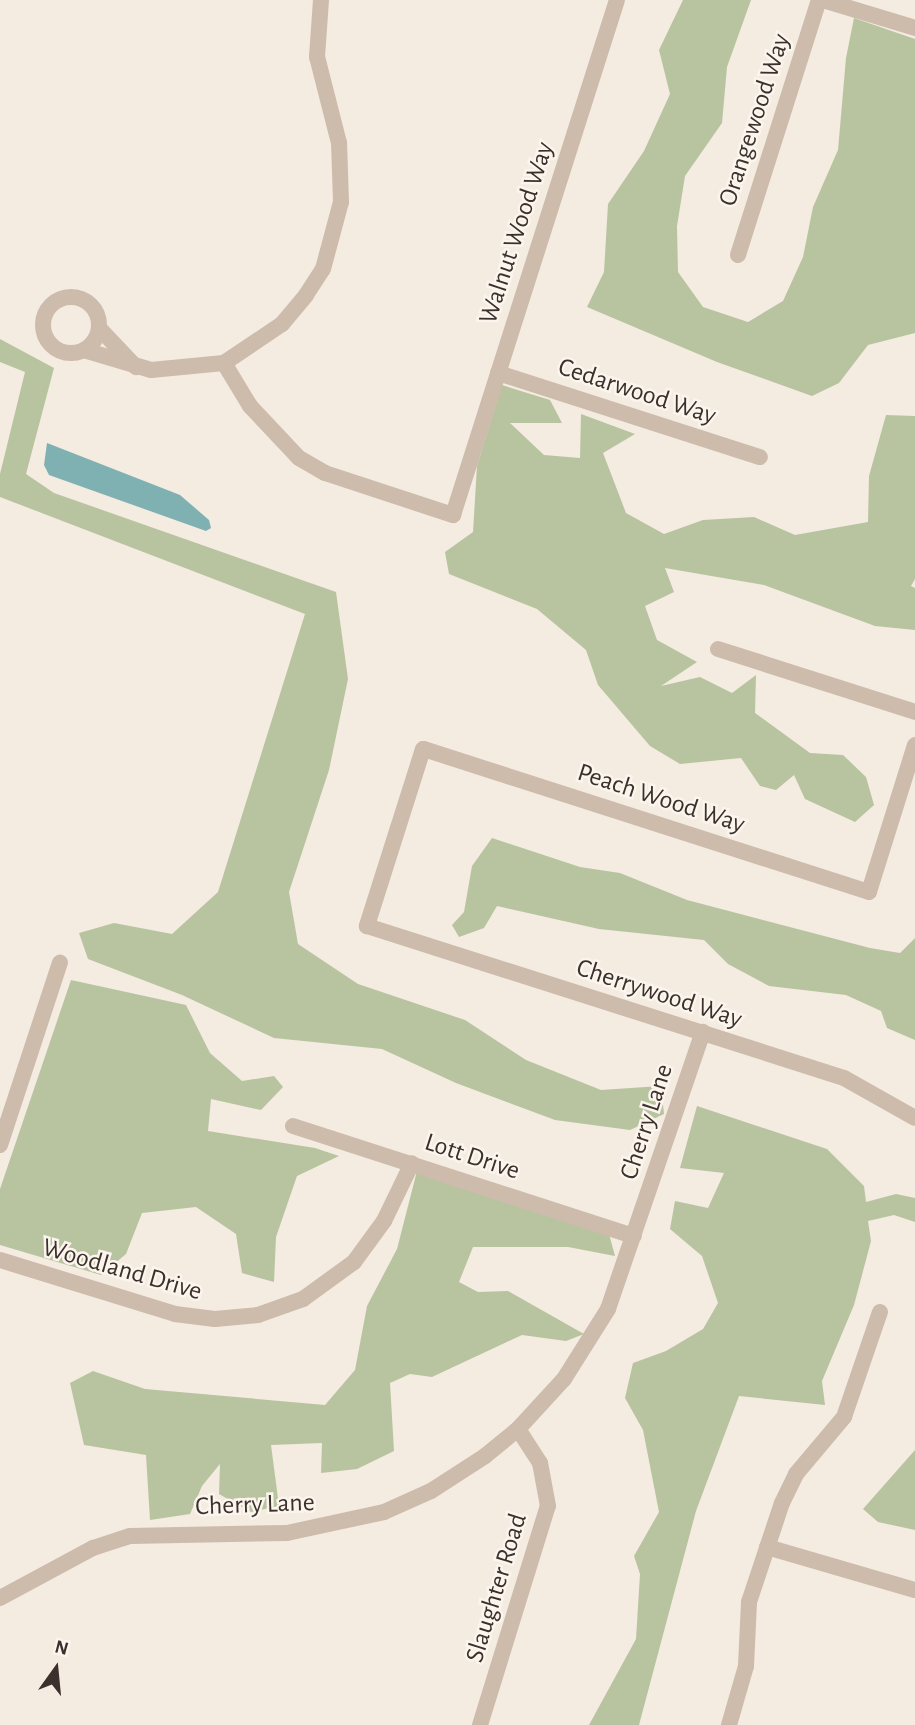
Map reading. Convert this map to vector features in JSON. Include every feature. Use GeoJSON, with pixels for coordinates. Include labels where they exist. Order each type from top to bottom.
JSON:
{"type":"FeatureCollection","features":[{"type":"Feature","properties":{"kind":"street"},"geometry":{"type":"LineString","coordinates":[[138,368],[99,328],[96,311],[82,299],[64,298],[49,308],[43,326],[50,343],[66,352],[84,350],[138,368],[181,370],[224,363],[282,324],[323,269],[334,238],[342,175],[317,57],[321,0]]}},
{"type":"Feature","properties":{"kind":"street","name":"Walnut Wood Way"},"geometry":{"type":"LineString","coordinates":[[224,363],[276,437],[325,473],[453,515],[617,0]]}},
{"type":"Feature","properties":{"kind":"street"},"geometry":{"type":"LineString","coordinates":[[821,0],[915,28]]}},
{"type":"Feature","properties":{"kind":"street","name":"Orangewood Way"},"geometry":{"type":"LineString","coordinates":[[738,255],[821,0]]}},
{"type":"Feature","properties":{"kind":"street"},"geometry":{"type":"LineString","coordinates":[[84,350],[99,328]]}},
{"type":"Feature","properties":{"kind":"street","name":"Cedarwood Way"},"geometry":{"type":"LineString","coordinates":[[498,373],[760,457]]}},
{"type":"Feature","properties":{"kind":"street"},"geometry":{"type":"LineString","coordinates":[[718,649],[915,712]]}},
{"type":"Feature","properties":{"kind":"street","name":"Peach Wood Way"},"geometry":{"type":"LineString","coordinates":[[381,931],[367,926],[423,749],[869,892],[915,745]]}},
{"type":"Feature","properties":{"kind":"street","name":"Cherrywood Way"},"geometry":{"type":"LineString","coordinates":[[381,931],[844,1078],[915,1118]]}},
{"type":"Feature","properties":{"kind":"street"},"geometry":{"type":"LineString","coordinates":[[0,1145],[60,963]]}},
{"type":"Feature","properties":{"kind":"street","name":"Cherry Lane"},"geometry":{"type":"LineString","coordinates":[[0,1598],[93,1548],[130,1536],[287,1533],[384,1512],[452,1479],[518,1429],[564,1379],[592,1337],[624,1272],[703,1032]]}},
{"type":"Feature","properties":{"kind":"street","name":"Lott Drive"},"geometry":{"type":"LineString","coordinates":[[293,1126],[634,1236]]}},
{"type":"Feature","properties":{"kind":"street","name":"Woodland Drive"},"geometry":{"type":"LineString","coordinates":[[0,1260],[175,1314],[215,1319],[258,1315],[303,1299],[354,1262],[380,1228],[412,1163]]}},
{"type":"Feature","properties":{"kind":"street"},"geometry":{"type":"LineString","coordinates":[[729,1725],[746,1666],[749,1602],[767,1547],[796,1474],[844,1417],[880,1312]]}},
{"type":"Feature","properties":{"kind":"street","name":"Slaughter Road"},"geometry":{"type":"LineString","coordinates":[[480,1725],[548,1506],[540,1463],[518,1429]]}},
{"type":"Feature","properties":{"kind":"street"},"geometry":{"type":"LineString","coordinates":[[767,1547],[915,1590]]}},
{"type":"Feature","properties":{"kind":"green space"},"geometry":{"type":"Polygon","coordinates":[[[683,0],[751,0],[727,67],[722,123],[685,176],[677,226],[678,272],[703,307],[748,322],[783,301],[803,257],[813,207],[838,150],[846,58],[854,18],[915,39],[915,333],[868,345],[839,383],[812,396],[717,362],[587,307],[604,272],[608,204],[644,151],[670,94],[659,50],[683,0]]]}},
{"type":"Feature","properties":{"kind":"green space"},"geometry":{"type":"Polygon","coordinates":[[[0,339],[54,368],[26,474],[54,493],[336,592],[348,679],[329,770],[289,892],[298,944],[358,984],[465,1020],[526,1060],[601,1090],[661,1086],[664,1114],[630,1130],[555,1120],[456,1083],[382,1049],[274,1038],[182,995],[88,959],[79,933],[114,923],[172,934],[218,892],[305,614],[0,497],[0,474],[25,372],[0,362],[0,339]]]}},
{"type":"Feature","properties":{"kind":"green space"},"geometry":{"type":"Polygon","coordinates":[[[502,385],[550,400],[562,423],[510,423],[544,455],[580,458],[581,414],[635,434],[603,453],[626,513],[664,534],[703,520],[754,517],[795,535],[868,522],[869,476],[886,415],[915,416],[915,579],[911,586],[915,588],[915,630],[875,626],[764,585],[665,568],[674,592],[645,606],[657,640],[697,662],[661,686],[700,677],[732,693],[756,675],[755,713],[810,753],[843,755],[866,777],[874,805],[855,822],[805,799],[794,775],[776,790],[760,786],[741,758],[680,764],[650,746],[598,685],[586,650],[537,609],[449,574],[445,552],[473,532],[477,466],[502,385]]]}},
{"type":"Feature","properties":{"kind":"green space"},"geometry":{"type":"Polygon","coordinates":[[[492,838],[580,867],[620,873],[687,900],[870,948],[900,953],[915,938],[915,1040],[887,1028],[881,1011],[846,995],[769,986],[728,964],[704,940],[599,929],[497,906],[484,928],[459,937],[452,925],[464,912],[472,866],[492,838]]]}},
{"type":"Feature","properties":{"kind":"green space"},"geometry":{"type":"Polygon","coordinates":[[[71,980],[186,1005],[210,1053],[242,1081],[274,1076],[283,1087],[261,1110],[211,1099],[208,1131],[315,1148],[339,1156],[297,1176],[276,1237],[274,1282],[242,1273],[236,1234],[196,1207],[142,1213],[126,1254],[101,1275],[0,1245],[0,1189],[71,980]]]}},
{"type":"Feature","properties":{"kind":"green space"},"geometry":{"type":"Polygon","coordinates":[[[697,1106],[827,1149],[864,1186],[866,1202],[896,1194],[915,1198],[915,1222],[894,1215],[868,1221],[871,1241],[854,1305],[822,1381],[825,1405],[739,1396],[696,1511],[639,1725],[589,1725],[636,1639],[640,1574],[634,1556],[659,1512],[643,1430],[625,1398],[633,1363],[666,1351],[703,1329],[718,1303],[702,1256],[670,1229],[675,1201],[708,1208],[724,1173],[680,1168],[697,1106]]]}},
{"type":"Feature","properties":{"kind":"green space"},"geometry":{"type":"Polygon","coordinates":[[[417,1171],[609,1234],[615,1256],[568,1247],[473,1247],[459,1282],[478,1292],[508,1291],[584,1334],[566,1341],[522,1335],[432,1377],[410,1374],[390,1383],[394,1451],[357,1469],[321,1473],[322,1443],[271,1445],[279,1506],[251,1512],[219,1494],[220,1464],[202,1486],[190,1514],[150,1520],[146,1455],[84,1445],[70,1383],[93,1371],[145,1389],[325,1405],[355,1370],[367,1306],[397,1249],[417,1171]]]}},
{"type":"Feature","properties":{"kind":"green space"},"geometry":{"type":"Polygon","coordinates":[[[915,1450],[915,1530],[878,1522],[863,1509],[915,1450]]]}},
{"type":"Feature","properties":{"kind":"water"},"geometry":{"type":"Polygon","coordinates":[[[47,443],[180,495],[209,520],[211,528],[206,531],[49,475],[44,465],[47,443]]]}}]}
